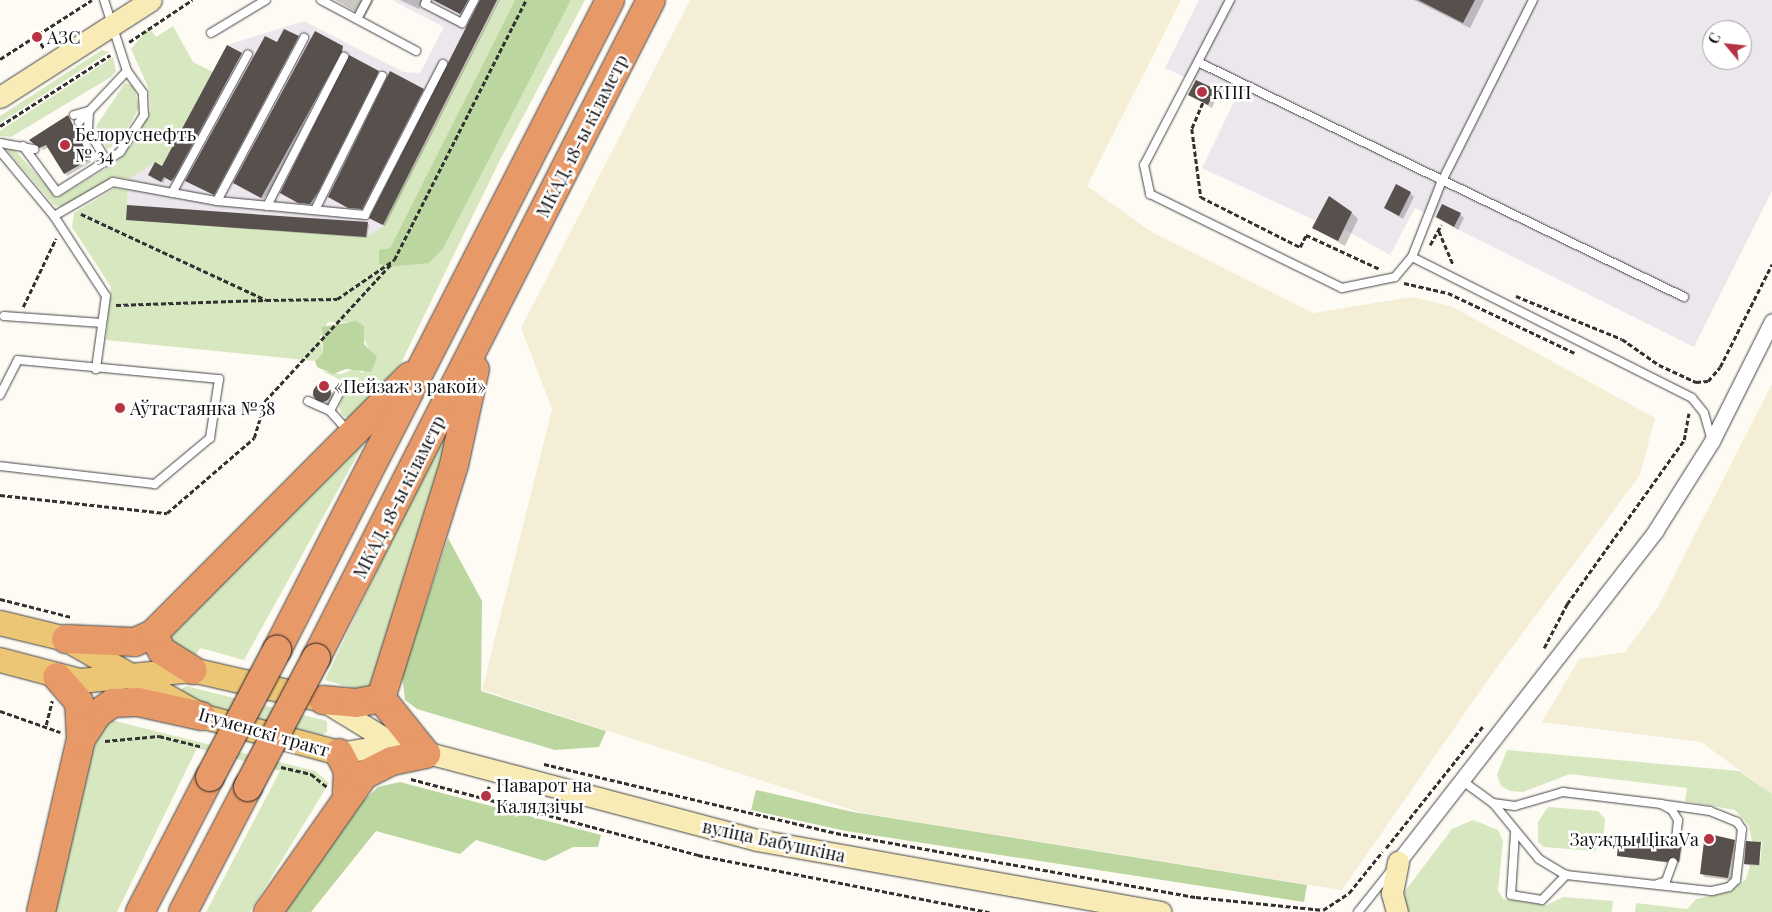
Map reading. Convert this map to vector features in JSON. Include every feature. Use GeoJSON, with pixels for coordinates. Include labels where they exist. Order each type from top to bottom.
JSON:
{"type":"FeatureCollection","features":[{"type":"Feature","properties":{"kind":"highway","name":"МКАД, 18-ы кіламетр"},"geometry":{"type":"LineString","coordinates":[[143,908],[430,355],[610,0]]}},
{"type":"Feature","properties":{"kind":"highway","name":"МКАД, 18-ы кіламетр"},"geometry":{"type":"LineString","coordinates":[[183,912],[503,295],[651,0]]}},
{"type":"Feature","properties":{"kind":"highway"},"geometry":{"type":"LineString","coordinates":[[381,698],[454,465],[476,365],[503,295]]}},
{"type":"Feature","properties":{"kind":"highway"},"geometry":{"type":"LineString","coordinates":[[74,629],[135,642],[153,634],[352,436],[430,355]]}},
{"type":"Feature","properties":{"kind":"highway"},"geometry":{"type":"LineString","coordinates":[[153,634],[162,651],[192,670]]}},
{"type":"Feature","properties":{"kind":"highway"},"geometry":{"type":"LineString","coordinates":[[41,912],[79,702],[55,686]]}},
{"type":"Feature","properties":{"kind":"highway"},"geometry":{"type":"LineString","coordinates":[[323,700],[356,702],[381,698]]}},
{"type":"Feature","properties":{"kind":"highway"},"geometry":{"type":"LineString","coordinates":[[268,912],[347,793],[371,772],[426,754],[381,698]]}},
{"type":"Feature","properties":{"kind":"highway"},"geometry":{"type":"LineString","coordinates":[[73,737],[97,714],[113,703],[138,702],[201,716]]}},
{"type":"Feature","properties":{"kind":"highway"},"geometry":{"type":"LineString","coordinates":[[339,753],[348,771],[347,793]]}},
{"type":"Feature","properties":{"kind":"main road","name":"Ігуменскі тракт"},"geometry":{"type":"LineString","coordinates":[[0,623],[74,629],[139,678],[201,716],[339,753]]}},
{"type":"Feature","properties":{"kind":"main road"},"geometry":{"type":"LineString","coordinates":[[0,660],[55,686],[80,682],[139,678],[192,670],[323,700]]}},
{"type":"Feature","properties":{"kind":"street"},"geometry":{"type":"LineString","coordinates":[[0,97],[110,24],[150,0]]}},
{"type":"Feature","properties":{"kind":"street"},"geometry":{"type":"LineString","coordinates":[[1397,912],[1392,893],[1398,862],[1464,782],[1656,530],[1712,441],[1772,321]]}},
{"type":"Feature","properties":{"kind":"street","name":"вуліца Бабушкіна"},"geometry":{"type":"LineString","coordinates":[[323,700],[394,744],[757,840],[1089,903],[1161,912]]}},
{"type":"Feature","properties":{"kind":"street","name":"вуліца Бабушкіна"},"geometry":{"type":"LineString","coordinates":[[339,753],[394,744]]}},
{"type":"Feature","properties":{"kind":"lane"},"geometry":{"type":"LineString","coordinates":[[0,143],[29,146],[57,192],[120,152],[144,115],[143,93],[127,71],[110,24],[104,0]]}},
{"type":"Feature","properties":{"kind":"lane"},"geometry":{"type":"LineString","coordinates":[[211,33],[266,0]]}},
{"type":"Feature","properties":{"kind":"lane"},"geometry":{"type":"LineString","coordinates":[[321,0],[416,51]]}},
{"type":"Feature","properties":{"kind":"lane"},"geometry":{"type":"LineString","coordinates":[[357,20],[367,0]]}},
{"type":"Feature","properties":{"kind":"lane"},"geometry":{"type":"LineString","coordinates":[[427,0],[425,4],[462,23],[474,0]]}},
{"type":"Feature","properties":{"kind":"lane"},"geometry":{"type":"LineString","coordinates":[[1230,0],[1144,165],[1150,194],[1342,288],[1395,277],[1412,257],[1442,183],[1533,0]]}},
{"type":"Feature","properties":{"kind":"lane"},"geometry":{"type":"LineString","coordinates":[[217,202],[304,38]]}},
{"type":"Feature","properties":{"kind":"lane"},"geometry":{"type":"LineString","coordinates":[[172,193],[248,54]]}},
{"type":"Feature","properties":{"kind":"lane"},"geometry":{"type":"LineString","coordinates":[[267,206],[344,57]]}},
{"type":"Feature","properties":{"kind":"lane"},"geometry":{"type":"LineString","coordinates":[[1198,62],[1442,183],[1684,297]]}},
{"type":"Feature","properties":{"kind":"lane"},"geometry":{"type":"LineString","coordinates":[[54,216],[114,182],[217,202],[365,215],[443,64]]}},
{"type":"Feature","properties":{"kind":"lane"},"geometry":{"type":"LineString","coordinates":[[79,122],[127,71]]}},
{"type":"Feature","properties":{"kind":"lane"},"geometry":{"type":"LineString","coordinates":[[315,210],[382,76]]}},
{"type":"Feature","properties":{"kind":"lane"},"geometry":{"type":"LineString","coordinates":[[74,115],[89,111]]}},
{"type":"Feature","properties":{"kind":"lane"},"geometry":{"type":"LineString","coordinates":[[89,111],[88,130],[107,162]]}},
{"type":"Feature","properties":{"kind":"lane"},"geometry":{"type":"LineString","coordinates":[[0,151],[54,216],[106,296],[96,368]]}},
{"type":"Feature","properties":{"kind":"lane"},"geometry":{"type":"LineString","coordinates":[[1412,257],[1692,398],[1704,413],[1712,441]]}},
{"type":"Feature","properties":{"kind":"lane"},"geometry":{"type":"LineString","coordinates":[[4,316],[102,323]]}},
{"type":"Feature","properties":{"kind":"lane"},"geometry":{"type":"LineString","coordinates":[[0,395],[18,360],[219,379],[210,438],[155,484],[0,466]]}},
{"type":"Feature","properties":{"kind":"lane"},"geometry":{"type":"LineString","coordinates":[[330,411],[342,386]]}},
{"type":"Feature","properties":{"kind":"lane"},"geometry":{"type":"LineString","coordinates":[[308,401],[330,411],[352,436]]}},
{"type":"Feature","properties":{"kind":"lane"},"geometry":{"type":"LineString","coordinates":[[1464,782],[1493,803],[1515,833],[1539,859],[1566,875],[1712,891],[1729,887],[1736,880],[1741,838],[1737,822],[1719,814],[1662,804],[1563,792],[1515,806],[1493,803]]}},
{"type":"Feature","properties":{"kind":"lane"},"geometry":{"type":"LineString","coordinates":[[1662,804],[1678,820],[1676,840]]}},
{"type":"Feature","properties":{"kind":"lane"},"geometry":{"type":"LineString","coordinates":[[1515,833],[1511,895],[1542,900],[1566,875]]}},
{"type":"Feature","properties":{"kind":"lane"},"geometry":{"type":"LineString","coordinates":[[1358,912],[1398,862]]}},
{"type":"Feature","properties":{"kind":"lane"},"geometry":{"type":"LineString","coordinates":[[1653,885],[1666,881],[1673,862]]}},
{"type":"Feature","properties":{"kind":"path"},"geometry":{"type":"LineString","coordinates":[[0,59],[92,0]]}},
{"type":"Feature","properties":{"kind":"path"},"geometry":{"type":"LineString","coordinates":[[0,126],[120,49],[154,21],[192,0]]}},
{"type":"Feature","properties":{"kind":"path"},"geometry":{"type":"LineString","coordinates":[[1203,102],[1192,129],[1201,197],[1300,247],[1306,235],[1388,272]]}},
{"type":"Feature","properties":{"kind":"path"},"geometry":{"type":"LineString","coordinates":[[1420,261],[1441,225]]}},
{"type":"Feature","properties":{"kind":"path"},"geometry":{"type":"LineString","coordinates":[[18,317],[61,227]]}},
{"type":"Feature","properties":{"kind":"path"},"geometry":{"type":"LineString","coordinates":[[1439,231],[1455,271]]}},
{"type":"Feature","properties":{"kind":"path"},"geometry":{"type":"LineString","coordinates":[[1508,292],[1622,339],[1659,365],[1696,382],[1708,381],[1720,367],[1772,264]]}},
{"type":"Feature","properties":{"kind":"path"},"geometry":{"type":"LineString","coordinates":[[1404,284],[1448,293],[1580,356]]}},
{"type":"Feature","properties":{"kind":"path"},"geometry":{"type":"LineString","coordinates":[[104,305],[266,300]]}},
{"type":"Feature","properties":{"kind":"path"},"geometry":{"type":"LineString","coordinates":[[1542,653],[1567,604],[1684,440],[1690,417],[1686,406]]}},
{"type":"Feature","properties":{"kind":"path"},"geometry":{"type":"LineString","coordinates":[[0,599],[74,629]]}},
{"type":"Feature","properties":{"kind":"path"},"geometry":{"type":"LineString","coordinates":[[46,726],[55,686]]}},
{"type":"Feature","properties":{"kind":"path"},"geometry":{"type":"LineString","coordinates":[[0,710],[73,737]]}},
{"type":"Feature","properties":{"kind":"path"},"geometry":{"type":"LineString","coordinates":[[534,761],[836,834],[1196,898],[1323,910],[1349,893],[1486,723]]}},
{"type":"Feature","properties":{"kind":"path"},"geometry":{"type":"LineString","coordinates":[[402,778],[698,855],[988,912]]}},
{"type":"Feature","properties":{"kind":"shaded area"},"geometry":{"type":"Polygon","coordinates":[[[392,0],[497,0],[382,227],[366,237],[126,220],[129,179],[154,162],[162,166],[227,45],[304,21],[403,72],[420,73],[444,27],[392,0]]]}},
{"type":"Feature","properties":{"kind":"shaded area"},"geometry":{"type":"Polygon","coordinates":[[[690,0],[1181,0],[1087,186],[1150,231],[1313,313],[1412,297],[1451,306],[1655,418],[1640,475],[1487,681],[1342,890],[862,813],[482,690],[552,409],[521,328],[690,0]]]}},
{"type":"Feature","properties":{"kind":"shaded area"},"geometry":{"type":"Polygon","coordinates":[[[1199,0],[1772,0],[1772,191],[1694,347],[1415,208],[1390,255],[1344,229],[1338,241],[1312,228],[1316,221],[1202,168],[1235,100],[1165,68],[1199,0]]]}},
{"type":"Feature","properties":{"kind":"shaded area"},"geometry":{"type":"Polygon","coordinates":[[[1772,384],[1772,794],[1701,742],[1542,722],[1579,659],[1625,652],[1658,607],[1772,384]]]}},
{"type":"Feature","properties":{"kind":"green space"},"geometry":{"type":"Polygon","coordinates":[[[499,0],[515,0],[390,248],[384,250],[429,263],[443,249],[571,0],[585,0],[500,160],[401,363],[352,420],[342,415],[339,406],[349,384],[322,371],[341,374],[354,369],[363,373],[370,352],[356,322],[328,322],[320,337],[323,353],[315,361],[106,340],[111,287],[72,227],[74,213],[115,188],[128,190],[126,220],[366,237],[382,227],[499,0]]]}},
{"type":"Feature","properties":{"kind":"green space"},"geometry":{"type":"Polygon","coordinates":[[[515,0],[571,0],[443,249],[429,263],[387,267],[379,263],[379,250],[390,248],[515,0]]]}},
{"type":"Feature","properties":{"kind":"green space"},"geometry":{"type":"Polygon","coordinates":[[[173,26],[193,62],[213,72],[163,166],[155,162],[129,179],[114,177],[62,207],[54,205],[5,148],[15,150],[57,198],[110,166],[124,155],[151,110],[148,87],[131,49],[149,27],[156,37],[173,26]]]}},
{"type":"Feature","properties":{"kind":"green space"},"geometry":{"type":"Polygon","coordinates":[[[102,50],[109,52],[0,123],[0,116],[102,50]]]}},
{"type":"Feature","properties":{"kind":"green space"},"geometry":{"type":"Polygon","coordinates":[[[113,57],[116,71],[111,77],[11,137],[0,136],[0,131],[113,57]]]}},
{"type":"Feature","properties":{"kind":"green space"},"geometry":{"type":"Polygon","coordinates":[[[125,83],[134,86],[139,108],[118,145],[107,149],[96,126],[125,83]]]}},
{"type":"Feature","properties":{"kind":"green space"},"geometry":{"type":"Polygon","coordinates":[[[356,321],[364,326],[364,344],[377,357],[371,372],[346,369],[333,374],[317,367],[315,361],[323,353],[322,327],[356,321]]]}},
{"type":"Feature","properties":{"kind":"green space"},"geometry":{"type":"Polygon","coordinates":[[[462,393],[372,688],[356,689],[325,680],[462,393]]]}},
{"type":"Feature","properties":{"kind":"green space"},"geometry":{"type":"Polygon","coordinates":[[[369,434],[244,660],[200,648],[195,656],[170,650],[169,629],[369,434]]]}},
{"type":"Feature","properties":{"kind":"green space"},"geometry":{"type":"Polygon","coordinates":[[[448,538],[482,601],[481,691],[606,731],[599,747],[555,750],[417,709],[405,700],[402,676],[448,538]]]}},
{"type":"Feature","properties":{"kind":"green space"},"geometry":{"type":"Polygon","coordinates":[[[186,686],[327,721],[327,732],[322,735],[183,701],[180,690],[186,686]]]}},
{"type":"Feature","properties":{"kind":"green space"},"geometry":{"type":"Polygon","coordinates":[[[111,720],[315,771],[329,783],[250,912],[206,912],[280,771],[197,748],[117,912],[52,912],[93,734],[111,720]]]}},
{"type":"Feature","properties":{"kind":"green space"},"geometry":{"type":"Polygon","coordinates":[[[1507,750],[1739,771],[1772,794],[1772,912],[1635,912],[1636,903],[1687,909],[1696,899],[1729,892],[1746,879],[1750,865],[1760,866],[1762,842],[1752,841],[1749,826],[1735,810],[1685,801],[1687,788],[1570,774],[1523,792],[1510,791],[1501,786],[1497,775],[1507,750]]]}},
{"type":"Feature","properties":{"kind":"green space"},"geometry":{"type":"Polygon","coordinates":[[[400,782],[601,835],[598,847],[573,847],[545,861],[476,840],[460,854],[376,831],[311,912],[285,912],[358,806],[378,787],[400,782]]]}},
{"type":"Feature","properties":{"kind":"green space"},"geometry":{"type":"Polygon","coordinates":[[[756,790],[853,812],[1307,885],[1304,902],[846,831],[751,810],[756,790]]]}},
{"type":"Feature","properties":{"kind":"green space"},"geometry":{"type":"Polygon","coordinates":[[[1548,807],[1598,811],[1605,819],[1603,843],[1595,851],[1544,847],[1538,842],[1538,822],[1548,807]]]}},
{"type":"Feature","properties":{"kind":"green space"},"geometry":{"type":"Polygon","coordinates":[[[1473,820],[1498,830],[1503,841],[1498,890],[1503,899],[1547,905],[1563,897],[1613,901],[1612,912],[1405,912],[1405,891],[1452,829],[1473,820]]]}},
{"type":"Feature","properties":{"kind":"building"},"geometry":{"type":"Polygon","coordinates":[[[433,0],[468,0],[460,14],[433,0]]]}},
{"type":"Feature","properties":{"kind":"building"},"geometry":{"type":"Polygon","coordinates":[[[480,0],[497,0],[383,225],[369,218],[480,0]]]}},
{"type":"Feature","properties":{"kind":"building"},"geometry":{"type":"Polygon","coordinates":[[[1418,0],[1475,0],[1463,23],[1418,0]]]}},
{"type":"Feature","properties":{"kind":"building"},"geometry":{"type":"Polygon","coordinates":[[[284,29],[299,36],[214,195],[185,181],[265,36],[277,42],[284,29]]]}},
{"type":"Feature","properties":{"kind":"building"},"geometry":{"type":"Polygon","coordinates":[[[315,31],[343,46],[342,52],[261,198],[233,183],[315,31]]]}},
{"type":"Feature","properties":{"kind":"building"},"geometry":{"type":"Polygon","coordinates":[[[227,45],[242,53],[175,176],[171,181],[164,177],[161,182],[148,175],[155,162],[162,166],[227,45]]]}},
{"type":"Feature","properties":{"kind":"building"},"geometry":{"type":"Polygon","coordinates":[[[349,55],[379,71],[318,192],[310,204],[298,203],[280,193],[349,55]]]}},
{"type":"Feature","properties":{"kind":"building"},"geometry":{"type":"Polygon","coordinates":[[[390,71],[424,89],[362,209],[348,208],[328,197],[390,71]]]}},
{"type":"Feature","properties":{"kind":"building","name":"КПП"},"geometry":{"type":"Polygon","coordinates":[[[1196,80],[1215,89],[1208,105],[1188,95],[1196,80]]]}},
{"type":"Feature","properties":{"kind":"building"},"geometry":{"type":"Polygon","coordinates":[[[68,115],[90,159],[64,174],[46,145],[39,148],[29,140],[68,115]]]}},
{"type":"Feature","properties":{"kind":"building"},"geometry":{"type":"Polygon","coordinates":[[[1396,184],[1411,192],[1399,216],[1384,208],[1396,184]]]}},
{"type":"Feature","properties":{"kind":"building"},"geometry":{"type":"Polygon","coordinates":[[[1329,196],[1352,212],[1338,241],[1312,228],[1329,196]]]}},
{"type":"Feature","properties":{"kind":"building"},"geometry":{"type":"Polygon","coordinates":[[[1442,204],[1461,213],[1454,227],[1436,217],[1442,204]]]}},
{"type":"Feature","properties":{"kind":"building"},"geometry":{"type":"Polygon","coordinates":[[[127,205],[368,222],[366,237],[126,220],[127,205]]]}},
{"type":"Feature","properties":{"kind":"building"},"geometry":{"type":"Polygon","coordinates":[[[318,384],[326,384],[331,389],[329,400],[318,402],[313,397],[313,389],[318,384]]]}},
{"type":"Feature","properties":{"kind":"building"},"geometry":{"type":"Polygon","coordinates":[[[1705,833],[1735,840],[1728,878],[1700,874],[1705,833]]]}},
{"type":"Feature","properties":{"kind":"building"},"geometry":{"type":"Polygon","coordinates":[[[1619,834],[1670,840],[1676,846],[1682,841],[1679,863],[1674,857],[1667,862],[1617,856],[1619,834]]]}},
{"type":"Feature","properties":{"kind":"building"},"geometry":{"type":"Polygon","coordinates":[[[1746,841],[1761,842],[1759,865],[1744,864],[1746,841]]]}},
{"type":"Feature","properties":{"kind":"place","name":"АЗС"},"geometry":{"type":"Point","coordinates":[37,37]}},
{"type":"Feature","properties":{"kind":"place","name":"КПП"},"geometry":{"type":"Point","coordinates":[1202,92]}},
{"type":"Feature","properties":{"kind":"place","name":"Белоруснефть № 34"},"geometry":{"type":"Point","coordinates":[65,145]}},
{"type":"Feature","properties":{"kind":"place","name":"«Пейзаж з ракой»"},"geometry":{"type":"Point","coordinates":[324,386]}},
{"type":"Feature","properties":{"kind":"place","name":"Аўтастаянка №38"},"geometry":{"type":"Point","coordinates":[120,408]}},
{"type":"Feature","properties":{"kind":"place","name":"Паварот на Калядзічы"},"geometry":{"type":"Point","coordinates":[486,796]}},
{"type":"Feature","properties":{"kind":"place","name":"Заужды ЦікаVа"},"geometry":{"type":"Point","coordinates":[1709,839]}}]}
